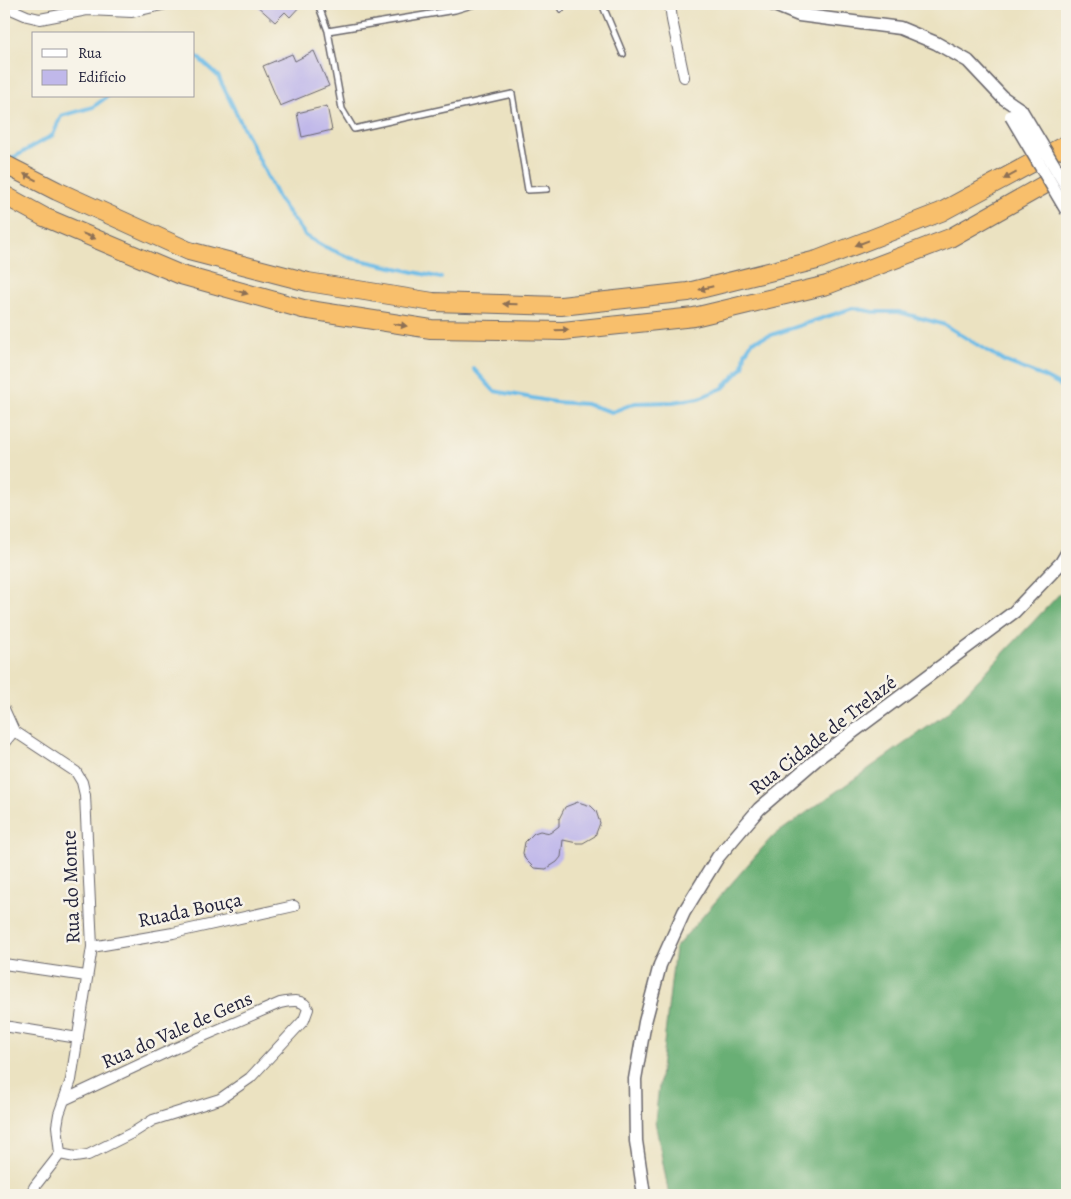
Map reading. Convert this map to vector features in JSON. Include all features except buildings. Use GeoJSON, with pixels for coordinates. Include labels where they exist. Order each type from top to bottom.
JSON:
{"type":"FeatureCollection","features":[{"type":"Feature","properties":{"kind":"highway"},"geometry":{"type":"LineString","coordinates":[[4,164],[57,191],[189,251],[308,282],[433,302],[562,306],[688,292],[817,260],[941,212],[1067,144]]}},
{"type":"Feature","properties":{"kind":"highway"},"geometry":{"type":"LineString","coordinates":[[4,195],[44,217],[182,275],[303,309],[431,329],[563,331],[694,318],[827,285],[950,238],[1067,172]]}},
{"type":"Feature","properties":{"kind":"street"},"geometry":{"type":"LineString","coordinates":[[4,6],[27,16],[40,19],[87,10],[132,12],[166,4]]}},
{"type":"Feature","properties":{"kind":"street"},"geometry":{"type":"LineString","coordinates":[[670,4],[684,77]]}},
{"type":"Feature","properties":{"kind":"street"},"geometry":{"type":"LineString","coordinates":[[772,4],[798,15],[900,28],[936,43],[968,61],[1016,113],[1067,187]]}},
{"type":"Feature","properties":{"kind":"street"},"geometry":{"type":"LineString","coordinates":[[1016,113],[1067,211]]}},
{"type":"Feature","properties":{"kind":"street","name":"Rua Cidade de Trelazé"},"geometry":{"type":"LineString","coordinates":[[644,1195],[636,1141],[635,1079],[645,1022],[660,965],[684,912],[718,857],[759,809],[818,758],[1014,612],[1061,563],[1067,553]]}},
{"type":"Feature","properties":{"kind":"street"},"geometry":{"type":"LineString","coordinates":[[4,709],[14,731],[4,744]]}},
{"type":"Feature","properties":{"kind":"street","name":"Rua do Monte"},"geometry":{"type":"LineString","coordinates":[[14,731],[76,772],[82,782],[85,796],[92,947],[71,1080],[57,1126],[60,1154]]}},
{"type":"Feature","properties":{"kind":"street","name":"Ruada Bouça"},"geometry":{"type":"LineString","coordinates":[[92,947],[173,933],[294,906]]}},
{"type":"Feature","properties":{"kind":"street"},"geometry":{"type":"LineString","coordinates":[[4,964],[86,976]]}},
{"type":"Feature","properties":{"kind":"street","name":"Rua do Vale de Gens"},"geometry":{"type":"LineString","coordinates":[[60,1154],[75,1157],[88,1155],[134,1132],[153,1120],[220,1099],[250,1078],[304,1020],[308,1009],[306,1004],[300,1001],[280,1003],[169,1051],[64,1100]]}},
{"type":"Feature","properties":{"kind":"street"},"geometry":{"type":"LineString","coordinates":[[4,1026],[78,1038]]}},
{"type":"Feature","properties":{"kind":"street"},"geometry":{"type":"LineString","coordinates":[[30,1195],[60,1154]]}},
{"type":"Feature","properties":{"kind":"lane"},"geometry":{"type":"LineString","coordinates":[[318,4],[328,31],[342,109],[354,129],[512,94],[528,190],[547,189]]}},
{"type":"Feature","properties":{"kind":"lane"},"geometry":{"type":"LineString","coordinates":[[328,31],[455,10],[475,4]]}},
{"type":"Feature","properties":{"kind":"lane"},"geometry":{"type":"LineString","coordinates":[[602,4],[623,54]]}},
{"type":"Feature","properties":{"kind":"green space"},"geometry":{"type":"Polygon","coordinates":[[[1067,586],[1067,1195],[669,1195],[655,1121],[675,948],[772,837],[946,714],[1067,586]]]}},
{"type":"Feature","properties":{"kind":"waterway"},"geometry":{"type":"LineString","coordinates":[[195,55],[218,76],[279,200],[306,236],[323,246],[351,258],[441,278]]}},
{"type":"Feature","properties":{"kind":"waterway"},"geometry":{"type":"LineString","coordinates":[[9,160],[53,135],[61,116],[93,107],[105,98]]}},
{"type":"Feature","properties":{"kind":"waterway"},"geometry":{"type":"LineString","coordinates":[[474,369],[494,391],[554,402],[586,404],[612,412],[635,403],[673,402],[699,398],[723,388],[743,367],[745,353],[753,341],[853,308],[874,312],[899,312],[945,325],[1004,361],[1042,376],[1067,389]]}}]}
